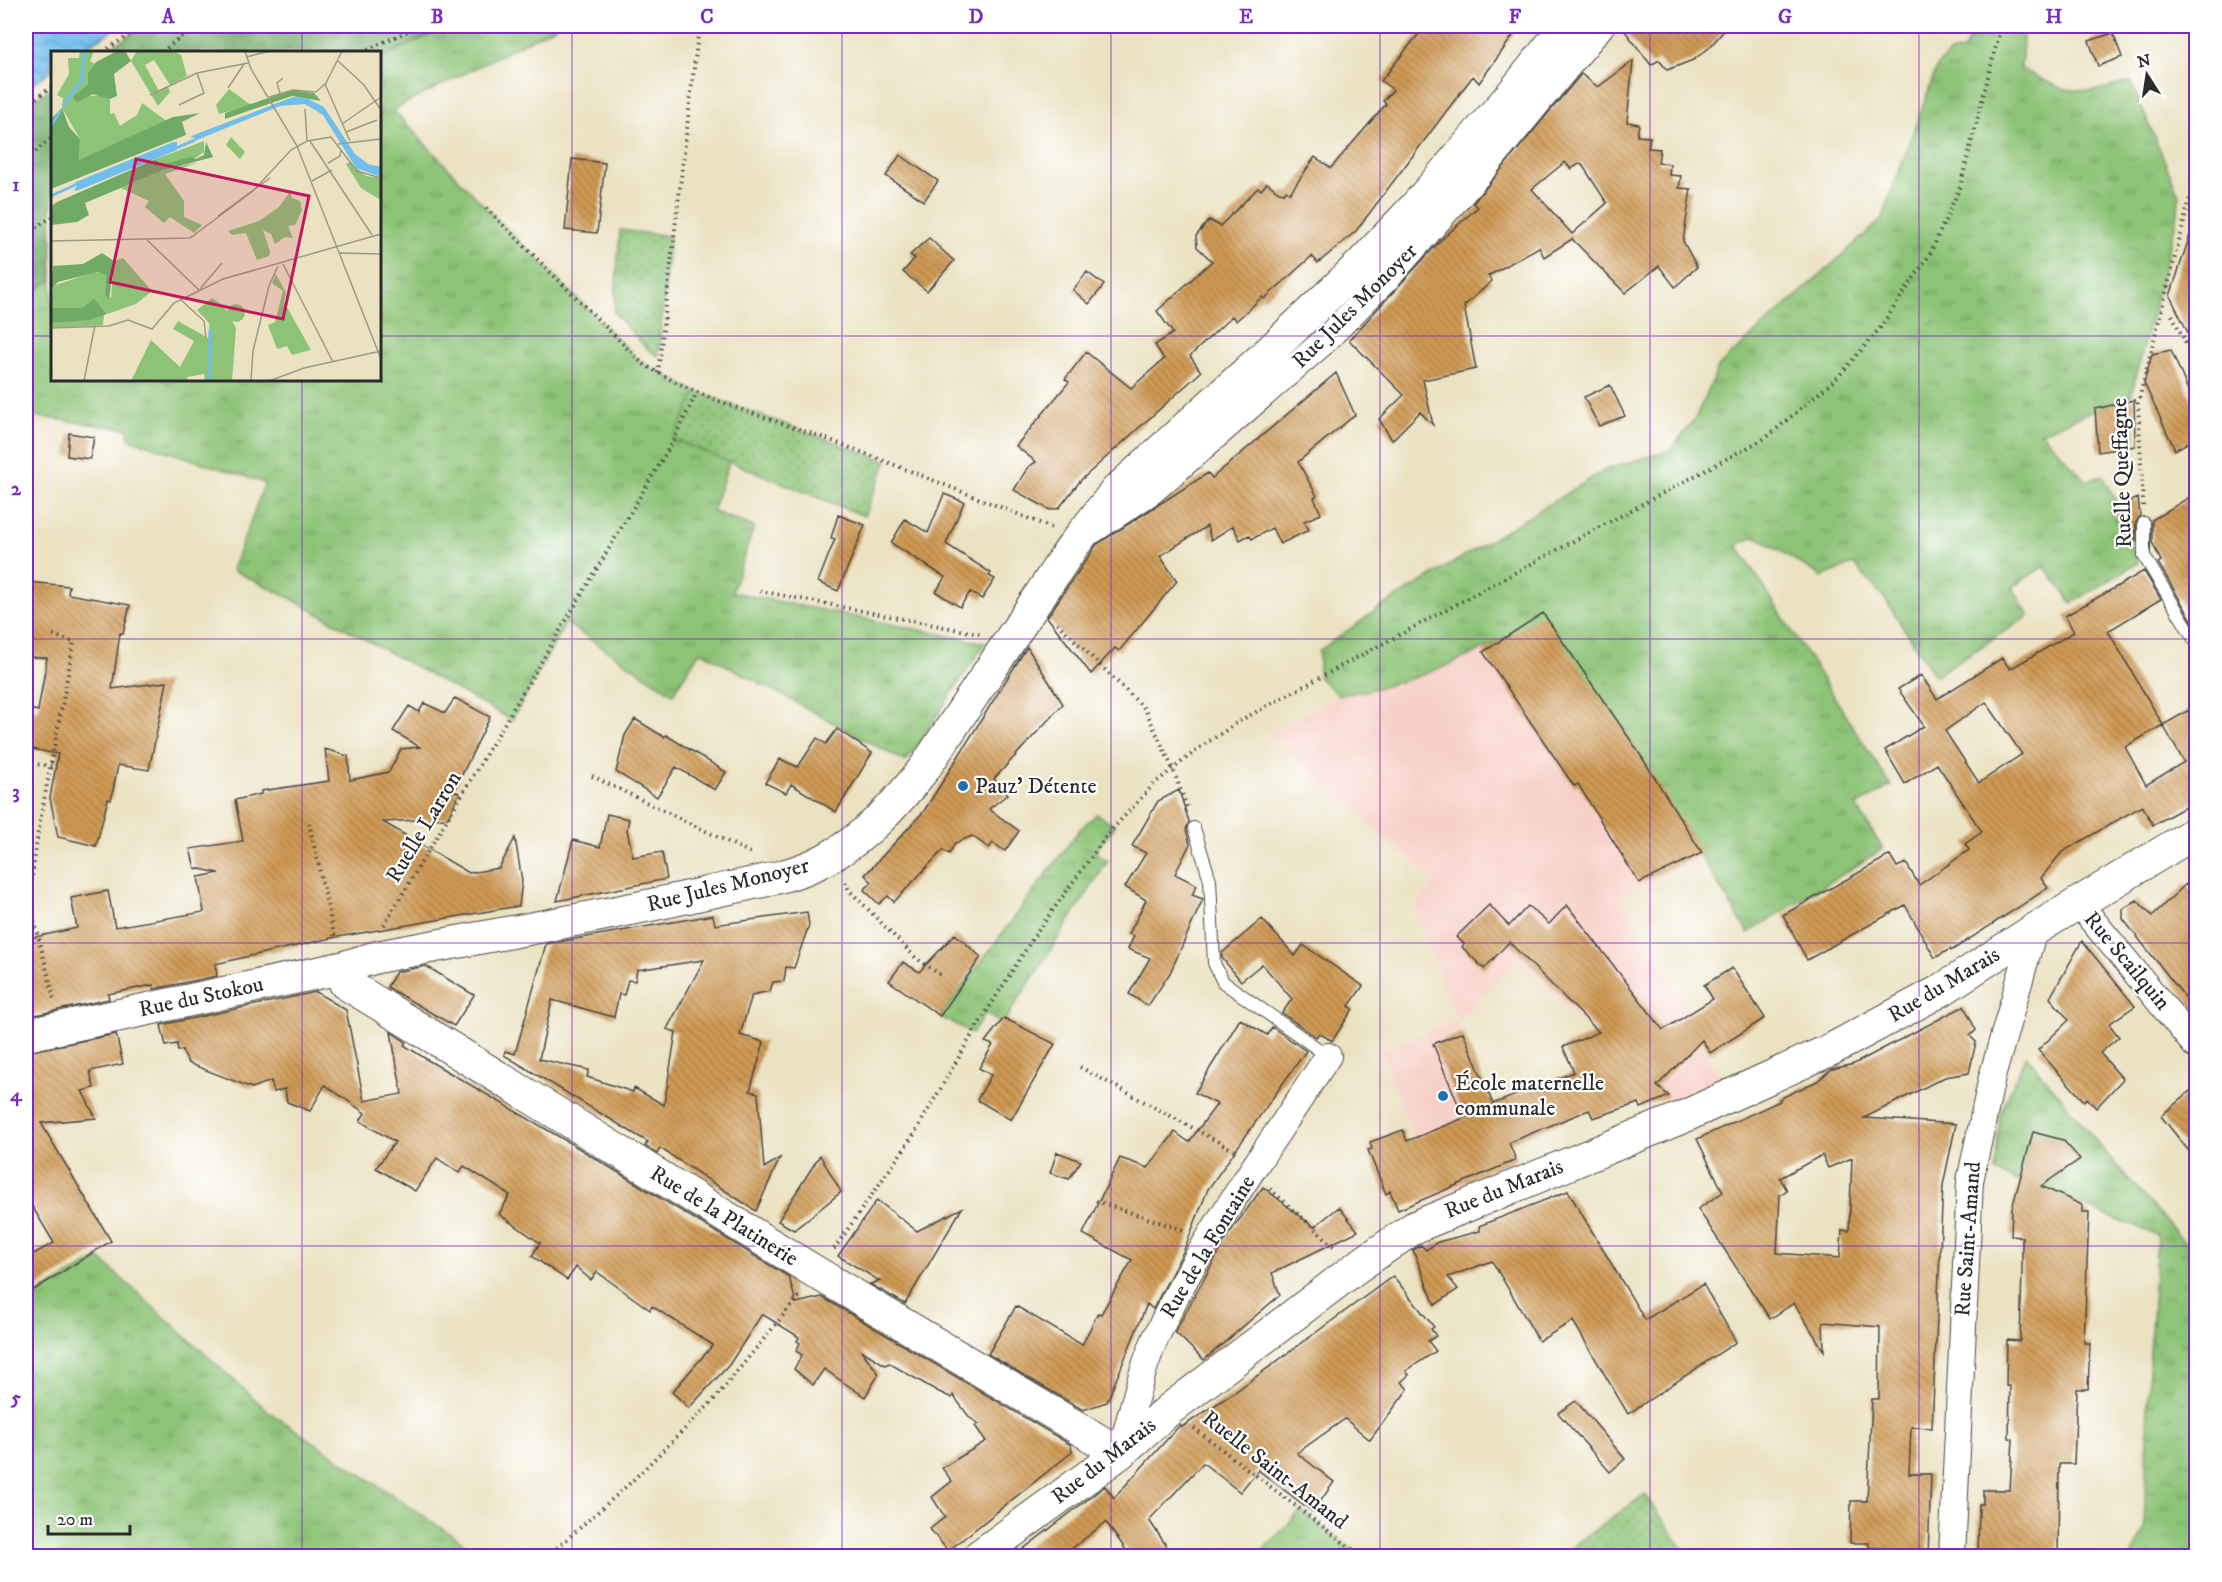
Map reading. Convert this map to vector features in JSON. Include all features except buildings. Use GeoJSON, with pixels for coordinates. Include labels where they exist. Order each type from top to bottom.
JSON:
{"type":"FeatureCollection","features":[{"type":"Feature","properties":{"kind":"street","name":"Rue Jules Monoyer"},"geometry":{"type":"LineString","coordinates":[[377,957],[676,900],[789,872],[832,855],[867,833],[897,803],[924,769],[1075,543],[1116,491],[1272,349],[1408,215],[1516,89],[1566,26]]}},
{"type":"Feature","properties":{"kind":"street","name":"Rue Jules Monoyer"},"geometry":{"type":"LineString","coordinates":[[1075,543],[1152,491],[1320,345],[1389,276],[1455,201],[1601,26]]}},
{"type":"Feature","properties":{"kind":"street","name":"Rue du Marais"},"geometry":{"type":"LineString","coordinates":[[979,1557],[1120,1453],[1170,1409],[1357,1267],[1415,1227],[1683,1117],[1832,1049],[1940,991],[2034,930],[2196,832]]}},
{"type":"Feature","properties":{"kind":"street","name":"Rue Scailquin"},"geometry":{"type":"LineString","coordinates":[[2079,904],[2196,1046]]}},
{"type":"Feature","properties":{"kind":"street","name":"Rue Saint-Amand"},"geometry":{"type":"LineString","coordinates":[[1952,1557],[1970,1181],[1992,1077],[2034,930]]}},
{"type":"Feature","properties":{"kind":"street","name":"Rue du Stokou"},"geometry":{"type":"LineString","coordinates":[[26,1035],[341,968],[377,957]]}},
{"type":"Feature","properties":{"kind":"street","name":"Rue de la Platinerie"},"geometry":{"type":"LineString","coordinates":[[341,968],[345,983],[817,1273],[1120,1453]]}},
{"type":"Feature","properties":{"kind":"street","name":"Rue de la Fontaine"},"geometry":{"type":"LineString","coordinates":[[1120,1453],[1156,1337],[1208,1239],[1261,1176],[1328,1056]]}},
{"type":"Feature","properties":{"kind":"lane","name":"Ruelle Queffagne"},"geometry":{"type":"LineString","coordinates":[[2144,523],[2144,555],[2196,642]]}},
{"type":"Feature","properties":{"kind":"lane"},"geometry":{"type":"LineString","coordinates":[[1194,828],[1210,880],[1214,963],[1217,973],[1223,982],[1328,1056]]}},
{"type":"Feature","properties":{"kind":"path"},"geometry":{"type":"LineString","coordinates":[[105,51],[143,26]]}},
{"type":"Feature","properties":{"kind":"path"},"geometry":{"type":"LineString","coordinates":[[163,51],[194,26]]}},
{"type":"Feature","properties":{"kind":"path"},"geometry":{"type":"LineString","coordinates":[[364,51],[419,26]]}},
{"type":"Feature","properties":{"kind":"path"},"geometry":{"type":"LineString","coordinates":[[658,374],[699,26]]}},
{"type":"Feature","properties":{"kind":"path"},"geometry":{"type":"LineString","coordinates":[[548,1557],[627,1486],[712,1402],[817,1273],[913,1136],[985,1013],[1048,917],[1107,835],[1155,783],[1202,746],[1243,719],[1767,437],[1838,377],[1880,328],[1930,254],[1960,187],[2001,26]]}},
{"type":"Feature","properties":{"kind":"path"},"geometry":{"type":"LineString","coordinates":[[26,105],[51,88]]}},
{"type":"Feature","properties":{"kind":"path"},"geometry":{"type":"LineString","coordinates":[[26,159],[51,139]]}},
{"type":"Feature","properties":{"kind":"path","name":"Ruelle Queffagne"},"geometry":{"type":"LineString","coordinates":[[2144,523],[2138,403],[2190,198],[2196,188]]}},
{"type":"Feature","properties":{"kind":"path"},"geometry":{"type":"LineString","coordinates":[[486,208],[642,363],[658,374],[697,392],[887,461],[1075,543]]}},
{"type":"Feature","properties":{"kind":"path"},"geometry":{"type":"LineString","coordinates":[[26,234],[51,218]]}},
{"type":"Feature","properties":{"kind":"path"},"geometry":{"type":"LineString","coordinates":[[2172,315],[2190,352],[2196,358]]}},
{"type":"Feature","properties":{"kind":"path","name":"Ruelle Larron"},"geometry":{"type":"LineString","coordinates":[[377,957],[375,942],[382,929],[672,443],[697,392]]}},
{"type":"Feature","properties":{"kind":"path"},"geometry":{"type":"LineString","coordinates":[[760,591],[1010,639]]}},
{"type":"Feature","properties":{"kind":"path"},"geometry":{"type":"LineString","coordinates":[[1035,602],[1145,709],[1173,769],[1194,828]]}},
{"type":"Feature","properties":{"kind":"path"},"geometry":{"type":"LineString","coordinates":[[53,635],[66,637],[74,642],[27,900],[61,1027]]}},
{"type":"Feature","properties":{"kind":"path"},"geometry":{"type":"LineString","coordinates":[[26,763],[52,766]]}},
{"type":"Feature","properties":{"kind":"path"},"geometry":{"type":"LineString","coordinates":[[592,776],[789,872]]}},
{"type":"Feature","properties":{"kind":"path"},"geometry":{"type":"LineString","coordinates":[[309,823],[341,968]]}},
{"type":"Feature","properties":{"kind":"path"},"geometry":{"type":"LineString","coordinates":[[832,855],[849,890],[916,958],[942,976]]}},
{"type":"Feature","properties":{"kind":"path"},"geometry":{"type":"LineString","coordinates":[[1080,1067],[1235,1150],[1357,1267]]}},
{"type":"Feature","properties":{"kind":"path"},"geometry":{"type":"LineString","coordinates":[[1096,1201],[1208,1239]]}},
{"type":"Feature","properties":{"kind":"path","name":"Ruelle Saint-Amand"},"geometry":{"type":"LineString","coordinates":[[1170,1409],[1361,1557]]}},
{"type":"Feature","properties":{"kind":"shaded area"},"geometry":{"type":"Polygon","coordinates":[[[1540,619],[1638,754],[1703,858],[1618,896],[1692,1014],[1685,1019],[1734,1095],[1683,1117],[1517,960],[1457,1022],[1521,1182],[1443,1214],[1380,1051],[1457,1021],[1414,908],[1435,881],[1269,734],[1339,695],[1376,690],[1540,619]]]}},
{"type":"Feature","properties":{"kind":"green space"},"geometry":{"type":"Polygon","coordinates":[[[143,26],[449,26],[381,58],[381,51],[105,51],[143,26]]]}},
{"type":"Feature","properties":{"kind":"green space"},"geometry":{"type":"Polygon","coordinates":[[[449,26],[557,26],[393,110],[486,208],[642,363],[697,392],[674,439],[730,460],[712,511],[754,527],[732,592],[985,643],[906,762],[700,651],[673,694],[566,623],[512,720],[290,598],[232,570],[265,483],[129,439],[128,429],[26,415],[26,297],[51,280],[51,381],[381,381],[381,58],[449,26]]]}},
{"type":"Feature","properties":{"kind":"green space"},"geometry":{"type":"Polygon","coordinates":[[[1974,26],[2024,26],[2021,69],[2062,89],[2093,91],[2131,82],[2179,195],[2178,214],[2131,396],[2041,432],[2086,481],[2103,476],[2119,507],[2111,512],[2125,532],[2138,563],[2072,603],[2044,566],[2012,587],[2029,616],[1935,676],[1882,595],[1853,564],[1822,577],[1756,536],[1737,545],[1891,786],[1856,806],[1883,849],[1748,933],[1638,754],[1540,619],[1492,645],[1443,667],[1366,691],[1339,695],[1319,678],[1319,651],[1381,607],[1605,470],[1671,450],[1696,417],[1719,366],[1881,220],[1938,65],[1950,53],[1964,50],[1974,26]]]}},
{"type":"Feature","properties":{"kind":"green space"},"geometry":{"type":"Polygon","coordinates":[[[51,88],[51,280],[26,297],[26,105],[51,88]]]}},
{"type":"Feature","properties":{"kind":"green space"},"geometry":{"type":"Polygon","coordinates":[[[620,230],[670,236],[658,356],[645,347],[614,312],[620,230]]]}},
{"type":"Feature","properties":{"kind":"green space"},"geometry":{"type":"Polygon","coordinates":[[[697,392],[887,461],[864,516],[673,439],[697,392]]]}},
{"type":"Feature","properties":{"kind":"green space"},"geometry":{"type":"Polygon","coordinates":[[[1097,814],[1115,826],[1095,852],[1108,861],[1002,1025],[985,1013],[973,1033],[940,1017],[1080,829],[1097,814]]]}},
{"type":"Feature","properties":{"kind":"green space"},"geometry":{"type":"Polygon","coordinates":[[[2026,1055],[2111,1159],[2196,1255],[2196,1556],[2131,1556],[2144,1530],[2149,1368],[2157,1235],[1995,1172],[2000,1114],[2026,1055]]]}},
{"type":"Feature","properties":{"kind":"green space"},"geometry":{"type":"Polygon","coordinates":[[[99,1258],[269,1412],[483,1556],[30,1556],[26,1513],[26,1301],[99,1258]]]}},
{"type":"Feature","properties":{"kind":"green space"},"geometry":{"type":"Polygon","coordinates":[[[1645,1494],[1688,1556],[1559,1556],[1645,1494]]]}},
{"type":"Feature","properties":{"kind":"green space"},"geometry":{"type":"Polygon","coordinates":[[[1301,1511],[1361,1556],[1257,1556],[1301,1511]]]}},
{"type":"Feature","properties":{"kind":"water"},"geometry":{"type":"Polygon","coordinates":[[[26,26],[119,26],[81,51],[51,51],[51,71],[26,88],[26,26]]]}},
{"type":"Feature","properties":{"kind":"place","name":"Pauz' Détente"},"geometry":{"type":"Point","coordinates":[963,786]}},
{"type":"Feature","properties":{"kind":"place","name":"École maternelle communale"},"geometry":{"type":"Point","coordinates":[1443,1096]}}]}
